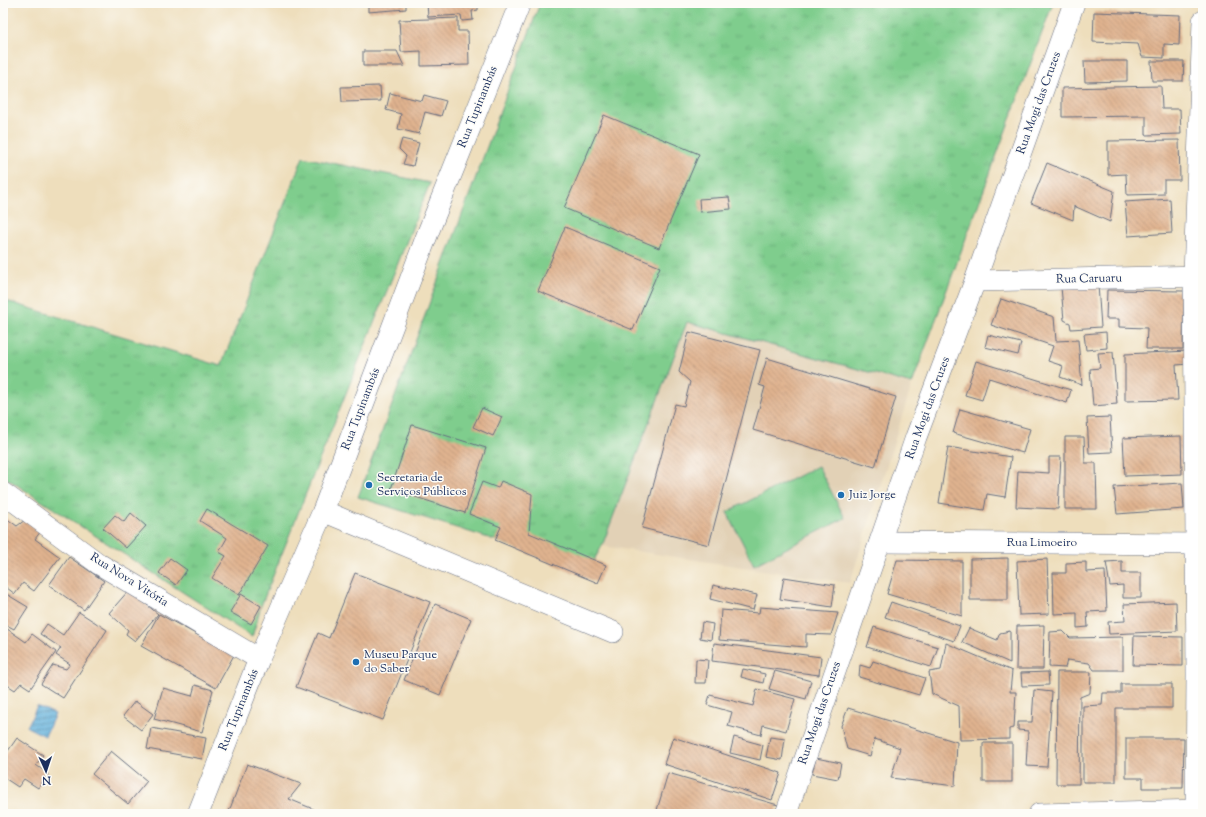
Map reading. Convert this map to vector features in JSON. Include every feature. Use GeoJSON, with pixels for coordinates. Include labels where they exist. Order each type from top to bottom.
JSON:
{"type":"FeatureCollection","features":[{"type":"Feature","properties":{"kind":"street","name":"Rua Tupinambás"},"geometry":{"type":"LineString","coordinates":[[198,814],[260,659],[323,511],[429,230],[520,3]]}},
{"type":"Feature","properties":{"kind":"street","name":"Rua Mogi das Cruzes"},"geometry":{"type":"LineString","coordinates":[[786,814],[916,437],[975,281],[1074,3]]}},
{"type":"Feature","properties":{"kind":"street"},"geometry":{"type":"LineString","coordinates":[[1039,814],[1198,811],[1197,681],[1200,544],[1199,276],[1203,22]]}},
{"type":"Feature","properties":{"kind":"street","name":"Rua Caruaru"},"geometry":{"type":"LineString","coordinates":[[975,281],[1199,276]]}},
{"type":"Feature","properties":{"kind":"street","name":"Rua Nova Vitória"},"geometry":{"type":"LineString","coordinates":[[3,493],[99,564],[260,659]]}},
{"type":"Feature","properties":{"kind":"street"},"geometry":{"type":"LineString","coordinates":[[323,511],[613,632]]}},
{"type":"Feature","properties":{"kind":"street","name":"Rua Limoeiro"},"geometry":{"type":"LineString","coordinates":[[880,542],[1200,544]]}},
{"type":"Feature","properties":{"kind":"shaded area"},"geometry":{"type":"Polygon","coordinates":[[[687,322],[912,384],[850,583],[602,546],[687,322]]]}},
{"type":"Feature","properties":{"kind":"green space"},"geometry":{"type":"Polygon","coordinates":[[[540,3],[1053,3],[912,384],[687,322],[602,546],[586,574],[495,540],[358,497],[540,3]]]}},
{"type":"Feature","properties":{"kind":"green space"},"geometry":{"type":"Polygon","coordinates":[[[303,157],[430,183],[261,606],[252,637],[3,476],[3,300],[221,366],[303,157]]]}},
{"type":"Feature","properties":{"kind":"green space"},"geometry":{"type":"Polygon","coordinates":[[[818,466],[845,518],[754,565],[727,512],[818,466]]]}},
{"type":"Feature","properties":{"kind":"water"},"geometry":{"type":"Polygon","coordinates":[[[37,706],[55,714],[45,736],[27,727],[37,706]]]}},
{"type":"Feature","properties":{"kind":"building"},"geometry":{"type":"Polygon","coordinates":[[[406,3],[406,9],[368,12],[368,4],[406,3]]]}},
{"type":"Feature","properties":{"kind":"building"},"geometry":{"type":"Polygon","coordinates":[[[427,3],[478,3],[478,10],[472,11],[473,20],[462,21],[461,15],[428,17],[427,3]]]}},
{"type":"Feature","properties":{"kind":"building"},"geometry":{"type":"Polygon","coordinates":[[[1094,12],[1180,15],[1179,45],[1164,44],[1164,58],[1142,57],[1138,44],[1093,42],[1094,12]]]}},
{"type":"Feature","properties":{"kind":"building"},"geometry":{"type":"Polygon","coordinates":[[[458,18],[458,31],[468,31],[469,65],[421,66],[421,51],[401,52],[399,20],[458,18]]]}},
{"type":"Feature","properties":{"kind":"building"},"geometry":{"type":"Polygon","coordinates":[[[363,51],[397,51],[404,66],[363,66],[363,51]]]}},
{"type":"Feature","properties":{"kind":"building"},"geometry":{"type":"Polygon","coordinates":[[[1084,61],[1127,61],[1127,81],[1085,82],[1084,61]]]}},
{"type":"Feature","properties":{"kind":"building"},"geometry":{"type":"Polygon","coordinates":[[[1151,61],[1184,61],[1183,81],[1152,81],[1151,61]]]}},
{"type":"Feature","properties":{"kind":"building"},"geometry":{"type":"Polygon","coordinates":[[[380,86],[381,101],[342,102],[341,87],[380,86]]]}},
{"type":"Feature","properties":{"kind":"building"},"geometry":{"type":"Polygon","coordinates":[[[1161,86],[1162,109],[1180,109],[1181,134],[1146,135],[1146,116],[1062,117],[1062,88],[1161,86]]]}},
{"type":"Feature","properties":{"kind":"building"},"geometry":{"type":"Polygon","coordinates":[[[390,93],[422,101],[424,95],[446,101],[441,116],[425,112],[419,134],[398,129],[401,114],[386,110],[390,93]]]}},
{"type":"Feature","properties":{"kind":"building"},"geometry":{"type":"Polygon","coordinates":[[[604,115],[699,154],[659,248],[564,208],[604,115]]]}},
{"type":"Feature","properties":{"kind":"building"},"geometry":{"type":"Polygon","coordinates":[[[402,139],[419,143],[413,166],[403,164],[406,156],[399,149],[402,139]]]}},
{"type":"Feature","properties":{"kind":"building"},"geometry":{"type":"Polygon","coordinates":[[[1179,140],[1180,180],[1164,180],[1164,194],[1127,195],[1126,174],[1108,175],[1108,141],[1179,140]]]}},
{"type":"Feature","properties":{"kind":"building"},"geometry":{"type":"Polygon","coordinates":[[[1047,163],[1114,191],[1110,222],[1074,206],[1073,220],[1031,203],[1047,163]]]}},
{"type":"Feature","properties":{"kind":"building"},"geometry":{"type":"Polygon","coordinates":[[[729,197],[731,209],[700,212],[699,199],[729,197]]]}},
{"type":"Feature","properties":{"kind":"building"},"geometry":{"type":"Polygon","coordinates":[[[1170,199],[1172,233],[1128,236],[1125,202],[1170,199]]]}},
{"type":"Feature","properties":{"kind":"building"},"geometry":{"type":"Polygon","coordinates":[[[565,227],[660,267],[633,330],[538,291],[565,227]]]}},
{"type":"Feature","properties":{"kind":"building"},"geometry":{"type":"Polygon","coordinates":[[[1098,285],[1101,327],[1071,329],[1070,323],[1064,320],[1061,287],[1098,285]]]}},
{"type":"Feature","properties":{"kind":"building"},"geometry":{"type":"Polygon","coordinates":[[[1107,290],[1184,291],[1183,349],[1146,349],[1147,328],[1119,327],[1119,319],[1106,319],[1107,290]]]}},
{"type":"Feature","properties":{"kind":"building"},"geometry":{"type":"Polygon","coordinates":[[[1001,299],[1054,317],[1056,341],[1078,340],[1082,385],[1060,377],[1063,366],[1048,361],[1053,346],[991,325],[1001,299]]]}},
{"type":"Feature","properties":{"kind":"building"},"geometry":{"type":"Polygon","coordinates":[[[689,332],[760,350],[709,545],[642,528],[675,404],[684,406],[690,382],[679,372],[689,332]]]}},
{"type":"Feature","properties":{"kind":"building"},"geometry":{"type":"Polygon","coordinates":[[[1106,332],[1107,348],[1086,350],[1084,334],[1106,332]]]}},
{"type":"Feature","properties":{"kind":"building"},"geometry":{"type":"Polygon","coordinates":[[[988,335],[1021,343],[1018,355],[985,347],[988,335]]]}},
{"type":"Feature","properties":{"kind":"building"},"geometry":{"type":"Polygon","coordinates":[[[1188,351],[1189,364],[1176,365],[1178,400],[1125,401],[1125,354],[1188,351]]]}},
{"type":"Feature","properties":{"kind":"building"},"geometry":{"type":"Polygon","coordinates":[[[1113,352],[1117,404],[1093,406],[1090,369],[1100,368],[1098,353],[1113,352]]]}},
{"type":"Feature","properties":{"kind":"building"},"geometry":{"type":"Polygon","coordinates":[[[767,358],[896,397],[875,467],[753,430],[765,387],[759,385],[767,358]]]}},
{"type":"Feature","properties":{"kind":"building"},"geometry":{"type":"Polygon","coordinates":[[[976,361],[1071,390],[1067,403],[989,378],[982,400],[965,395],[976,361]]]}},
{"type":"Feature","properties":{"kind":"building"},"geometry":{"type":"Polygon","coordinates":[[[482,408],[502,417],[493,436],[473,427],[482,408]]]}},
{"type":"Feature","properties":{"kind":"building"},"geometry":{"type":"Polygon","coordinates":[[[960,409],[1030,429],[1023,453],[953,433],[960,409]]]}},
{"type":"Feature","properties":{"kind":"building"},"geometry":{"type":"Polygon","coordinates":[[[1110,417],[1112,452],[1089,453],[1087,418],[1110,417]]]}},
{"type":"Feature","properties":{"kind":"building"},"geometry":{"type":"Polygon","coordinates":[[[412,425],[486,448],[465,513],[391,489],[412,425]]]}},
{"type":"Feature","properties":{"kind":"building"},"geometry":{"type":"Polygon","coordinates":[[[1181,436],[1182,474],[1125,476],[1123,438],[1181,436]]]}},
{"type":"Feature","properties":{"kind":"building"},"geometry":{"type":"Polygon","coordinates":[[[1065,437],[1084,437],[1085,463],[1096,463],[1097,509],[1065,509],[1065,437]]]}},
{"type":"Feature","properties":{"kind":"building"},"geometry":{"type":"Polygon","coordinates":[[[948,447],[1011,457],[1005,497],[987,494],[984,510],[939,503],[948,447]]]}},
{"type":"Feature","properties":{"kind":"building"},"geometry":{"type":"Polygon","coordinates":[[[1049,457],[1061,457],[1058,509],[1016,507],[1018,471],[1049,473],[1049,457]]]}},
{"type":"Feature","properties":{"kind":"building"},"geometry":{"type":"Polygon","coordinates":[[[501,481],[532,494],[529,533],[606,565],[598,583],[495,540],[501,527],[469,514],[482,482],[498,488],[501,481]]]}},
{"type":"Feature","properties":{"kind":"building"},"geometry":{"type":"Polygon","coordinates":[[[1182,483],[1184,509],[1117,514],[1114,487],[1182,483]]]}},
{"type":"Feature","properties":{"kind":"building"},"geometry":{"type":"Polygon","coordinates":[[[207,509],[268,546],[239,595],[212,578],[226,556],[219,552],[227,538],[200,521],[207,509]]]}},
{"type":"Feature","properties":{"kind":"building"},"geometry":{"type":"Polygon","coordinates":[[[131,513],[146,526],[126,548],[103,528],[115,515],[124,522],[131,513]]]}},
{"type":"Feature","properties":{"kind":"building"},"geometry":{"type":"Polygon","coordinates":[[[3,516],[17,526],[25,520],[41,531],[35,539],[60,557],[34,591],[23,583],[15,594],[3,585],[3,516]]]}},
{"type":"Feature","properties":{"kind":"building"},"geometry":{"type":"Polygon","coordinates":[[[69,557],[104,581],[84,610],[49,585],[69,557]]]}},
{"type":"Feature","properties":{"kind":"building"},"geometry":{"type":"Polygon","coordinates":[[[170,558],[187,570],[176,585],[159,573],[170,558]]]}},
{"type":"Feature","properties":{"kind":"building"},"geometry":{"type":"Polygon","coordinates":[[[1008,558],[1008,600],[970,600],[970,559],[1008,558]]]}},
{"type":"Feature","properties":{"kind":"building"},"geometry":{"type":"Polygon","coordinates":[[[1047,559],[1049,614],[1019,615],[1017,561],[1047,559]]]}},
{"type":"Feature","properties":{"kind":"building"},"geometry":{"type":"Polygon","coordinates":[[[897,560],[962,561],[962,616],[887,594],[897,560]]]}},
{"type":"Feature","properties":{"kind":"building"},"geometry":{"type":"Polygon","coordinates":[[[1122,561],[1122,573],[1141,573],[1141,598],[1123,598],[1123,585],[1110,586],[1106,562],[1122,561]]]}},
{"type":"Feature","properties":{"kind":"building"},"geometry":{"type":"Polygon","coordinates":[[[1086,562],[1086,572],[1105,571],[1107,611],[1087,612],[1088,627],[1077,628],[1077,613],[1054,614],[1053,573],[1066,573],[1066,563],[1086,562]]]}},
{"type":"Feature","properties":{"kind":"building","name":"Museu Parque do Saber"},"geometry":{"type":"Polygon","coordinates":[[[355,573],[430,602],[383,720],[296,687],[318,633],[329,638],[355,573]]]}},
{"type":"Feature","properties":{"kind":"building"},"geometry":{"type":"Polygon","coordinates":[[[784,577],[835,585],[832,607],[780,599],[784,577]]]}},
{"type":"Feature","properties":{"kind":"building"},"geometry":{"type":"Polygon","coordinates":[[[713,585],[757,595],[753,610],[710,599],[713,585]]]}},
{"type":"Feature","properties":{"kind":"building"},"geometry":{"type":"Polygon","coordinates":[[[129,590],[158,614],[135,641],[126,634],[128,630],[109,613],[129,590]]]}},
{"type":"Feature","properties":{"kind":"building"},"geometry":{"type":"Polygon","coordinates":[[[3,592],[28,607],[14,629],[3,623],[3,592]]]}},
{"type":"Feature","properties":{"kind":"building"},"geometry":{"type":"Polygon","coordinates":[[[241,594],[261,606],[251,624],[230,612],[241,594]]]}},
{"type":"Feature","properties":{"kind":"building"},"geometry":{"type":"Polygon","coordinates":[[[891,602],[960,626],[954,641],[885,617],[891,602]]]}},
{"type":"Feature","properties":{"kind":"building"},"geometry":{"type":"Polygon","coordinates":[[[1176,602],[1177,631],[1109,634],[1108,622],[1125,621],[1124,604],[1176,602]]]}},
{"type":"Feature","properties":{"kind":"building"},"geometry":{"type":"Polygon","coordinates":[[[435,604],[471,619],[440,695],[404,680],[435,604]]]}},
{"type":"Feature","properties":{"kind":"building"},"geometry":{"type":"Polygon","coordinates":[[[760,607],[838,613],[831,635],[806,634],[806,647],[719,640],[721,610],[759,613],[760,607]]]}},
{"type":"Feature","properties":{"kind":"building"},"geometry":{"type":"Polygon","coordinates":[[[79,612],[107,630],[63,698],[41,684],[53,665],[66,669],[70,664],[56,655],[61,648],[40,634],[47,624],[63,635],[79,612]]]}},
{"type":"Feature","properties":{"kind":"building"},"geometry":{"type":"Polygon","coordinates":[[[159,614],[234,655],[216,688],[141,646],[159,614]]]}},
{"type":"Feature","properties":{"kind":"building"},"geometry":{"type":"Polygon","coordinates":[[[702,622],[713,624],[711,640],[700,638],[702,622]]]}},
{"type":"Feature","properties":{"kind":"building"},"geometry":{"type":"Polygon","coordinates":[[[1044,625],[1043,669],[1016,669],[1017,626],[1044,625]]]}},
{"type":"Feature","properties":{"kind":"building"},"geometry":{"type":"Polygon","coordinates":[[[3,626],[26,642],[32,634],[56,652],[30,689],[21,683],[15,690],[3,682],[3,626]]]}},
{"type":"Feature","properties":{"kind":"building"},"geometry":{"type":"Polygon","coordinates":[[[874,627],[938,647],[931,667],[867,647],[874,627]]]}},
{"type":"Feature","properties":{"kind":"building"},"geometry":{"type":"Polygon","coordinates":[[[969,628],[997,640],[1000,633],[1010,631],[1010,663],[962,642],[969,628]]]}},
{"type":"Feature","properties":{"kind":"building"},"geometry":{"type":"Polygon","coordinates":[[[1063,631],[1070,638],[1123,637],[1123,670],[1094,670],[1089,663],[1067,660],[1065,668],[1049,667],[1050,632],[1063,631]]]}},
{"type":"Feature","properties":{"kind":"building"},"geometry":{"type":"Polygon","coordinates":[[[1134,636],[1183,637],[1183,666],[1133,665],[1134,636]]]}},
{"type":"Feature","properties":{"kind":"building"},"geometry":{"type":"Polygon","coordinates":[[[714,643],[821,657],[819,675],[712,661],[714,643]]]}},
{"type":"Feature","properties":{"kind":"building"},"geometry":{"type":"Polygon","coordinates":[[[946,643],[1012,671],[1010,692],[1016,692],[1014,728],[1009,729],[1009,739],[960,740],[959,706],[932,694],[929,672],[941,670],[946,643]]]}},
{"type":"Feature","properties":{"kind":"building"},"geometry":{"type":"Polygon","coordinates":[[[696,659],[708,660],[706,683],[695,683],[696,659]]]}},
{"type":"Feature","properties":{"kind":"building"},"geometry":{"type":"Polygon","coordinates":[[[873,661],[925,678],[919,695],[859,677],[860,665],[870,668],[873,661]]]}},
{"type":"Feature","properties":{"kind":"building"},"geometry":{"type":"Polygon","coordinates":[[[743,669],[765,674],[763,683],[741,677],[743,669]]]}},
{"type":"Feature","properties":{"kind":"building"},"geometry":{"type":"Polygon","coordinates":[[[775,671],[811,681],[806,699],[769,689],[775,671]]]}},
{"type":"Feature","properties":{"kind":"building"},"geometry":{"type":"Polygon","coordinates":[[[1048,672],[1049,685],[1022,686],[1021,673],[1048,672]]]}},
{"type":"Feature","properties":{"kind":"building"},"geometry":{"type":"Polygon","coordinates":[[[1057,672],[1091,672],[1090,693],[1080,697],[1079,784],[1056,784],[1057,672]]]}},
{"type":"Feature","properties":{"kind":"building"},"geometry":{"type":"Polygon","coordinates":[[[1121,684],[1172,684],[1172,708],[1116,708],[1116,782],[1083,782],[1083,706],[1102,705],[1103,693],[1121,693],[1121,684]]]}},
{"type":"Feature","properties":{"kind":"building"},"geometry":{"type":"Polygon","coordinates":[[[195,685],[213,690],[202,732],[154,719],[163,688],[192,696],[195,685]]]}},
{"type":"Feature","properties":{"kind":"building"},"geometry":{"type":"Polygon","coordinates":[[[757,689],[795,699],[786,731],[763,725],[761,735],[728,726],[732,712],[707,705],[710,695],[753,706],[757,689]]]}},
{"type":"Feature","properties":{"kind":"building"},"geometry":{"type":"Polygon","coordinates":[[[1034,690],[1052,692],[1047,767],[1026,766],[1028,731],[1018,730],[1018,722],[1032,722],[1034,690]]]}},
{"type":"Feature","properties":{"kind":"building"},"geometry":{"type":"Polygon","coordinates":[[[135,701],[153,714],[141,730],[123,716],[135,701]]]}},
{"type":"Feature","properties":{"kind":"building"},"geometry":{"type":"Polygon","coordinates":[[[848,708],[957,742],[955,786],[891,778],[900,748],[875,739],[870,756],[847,749],[841,726],[848,708]]]}},
{"type":"Feature","properties":{"kind":"building"},"geometry":{"type":"Polygon","coordinates":[[[151,728],[206,738],[202,759],[147,749],[151,728]]]}},
{"type":"Feature","properties":{"kind":"building"},"geometry":{"type":"Polygon","coordinates":[[[673,737],[781,773],[772,800],[664,764],[673,737]]]}},
{"type":"Feature","properties":{"kind":"building"},"geometry":{"type":"Polygon","coordinates":[[[734,737],[763,745],[760,760],[730,753],[734,737]]]}},
{"type":"Feature","properties":{"kind":"building"},"geometry":{"type":"Polygon","coordinates":[[[770,737],[785,739],[782,760],[766,757],[770,737]]]}},
{"type":"Feature","properties":{"kind":"building"},"geometry":{"type":"Polygon","coordinates":[[[17,738],[43,755],[36,765],[48,774],[38,788],[24,779],[18,787],[3,777],[3,758],[17,738]]]}},
{"type":"Feature","properties":{"kind":"building"},"geometry":{"type":"Polygon","coordinates":[[[1126,738],[1184,738],[1183,788],[1143,788],[1143,778],[1126,778],[1126,738]]]}},
{"type":"Feature","properties":{"kind":"building"},"geometry":{"type":"Polygon","coordinates":[[[983,743],[1012,743],[1012,782],[983,782],[983,743]]]}},
{"type":"Feature","properties":{"kind":"building"},"geometry":{"type":"Polygon","coordinates":[[[111,751],[147,781],[128,804],[92,774],[111,751]]]}},
{"type":"Feature","properties":{"kind":"building"},"geometry":{"type":"Polygon","coordinates":[[[816,758],[841,763],[838,779],[812,774],[816,758]]]}},
{"type":"Feature","properties":{"kind":"building"},"geometry":{"type":"Polygon","coordinates":[[[247,764],[301,784],[289,799],[318,811],[316,814],[228,814],[247,764]]]}},
{"type":"Feature","properties":{"kind":"building"},"geometry":{"type":"Polygon","coordinates":[[[668,773],[778,805],[775,814],[671,814],[657,810],[668,773]]]}},
{"type":"Feature","properties":{"kind":"place","name":"Secretaria de Serviços Públicos"},"geometry":{"type":"Point","coordinates":[369,485]}},
{"type":"Feature","properties":{"kind":"place","name":"Juiz Jorge"},"geometry":{"type":"Point","coordinates":[841,495]}},
{"type":"Feature","properties":{"kind":"place","name":"Museu Parque do Saber"},"geometry":{"type":"Point","coordinates":[356,662]}}]}
